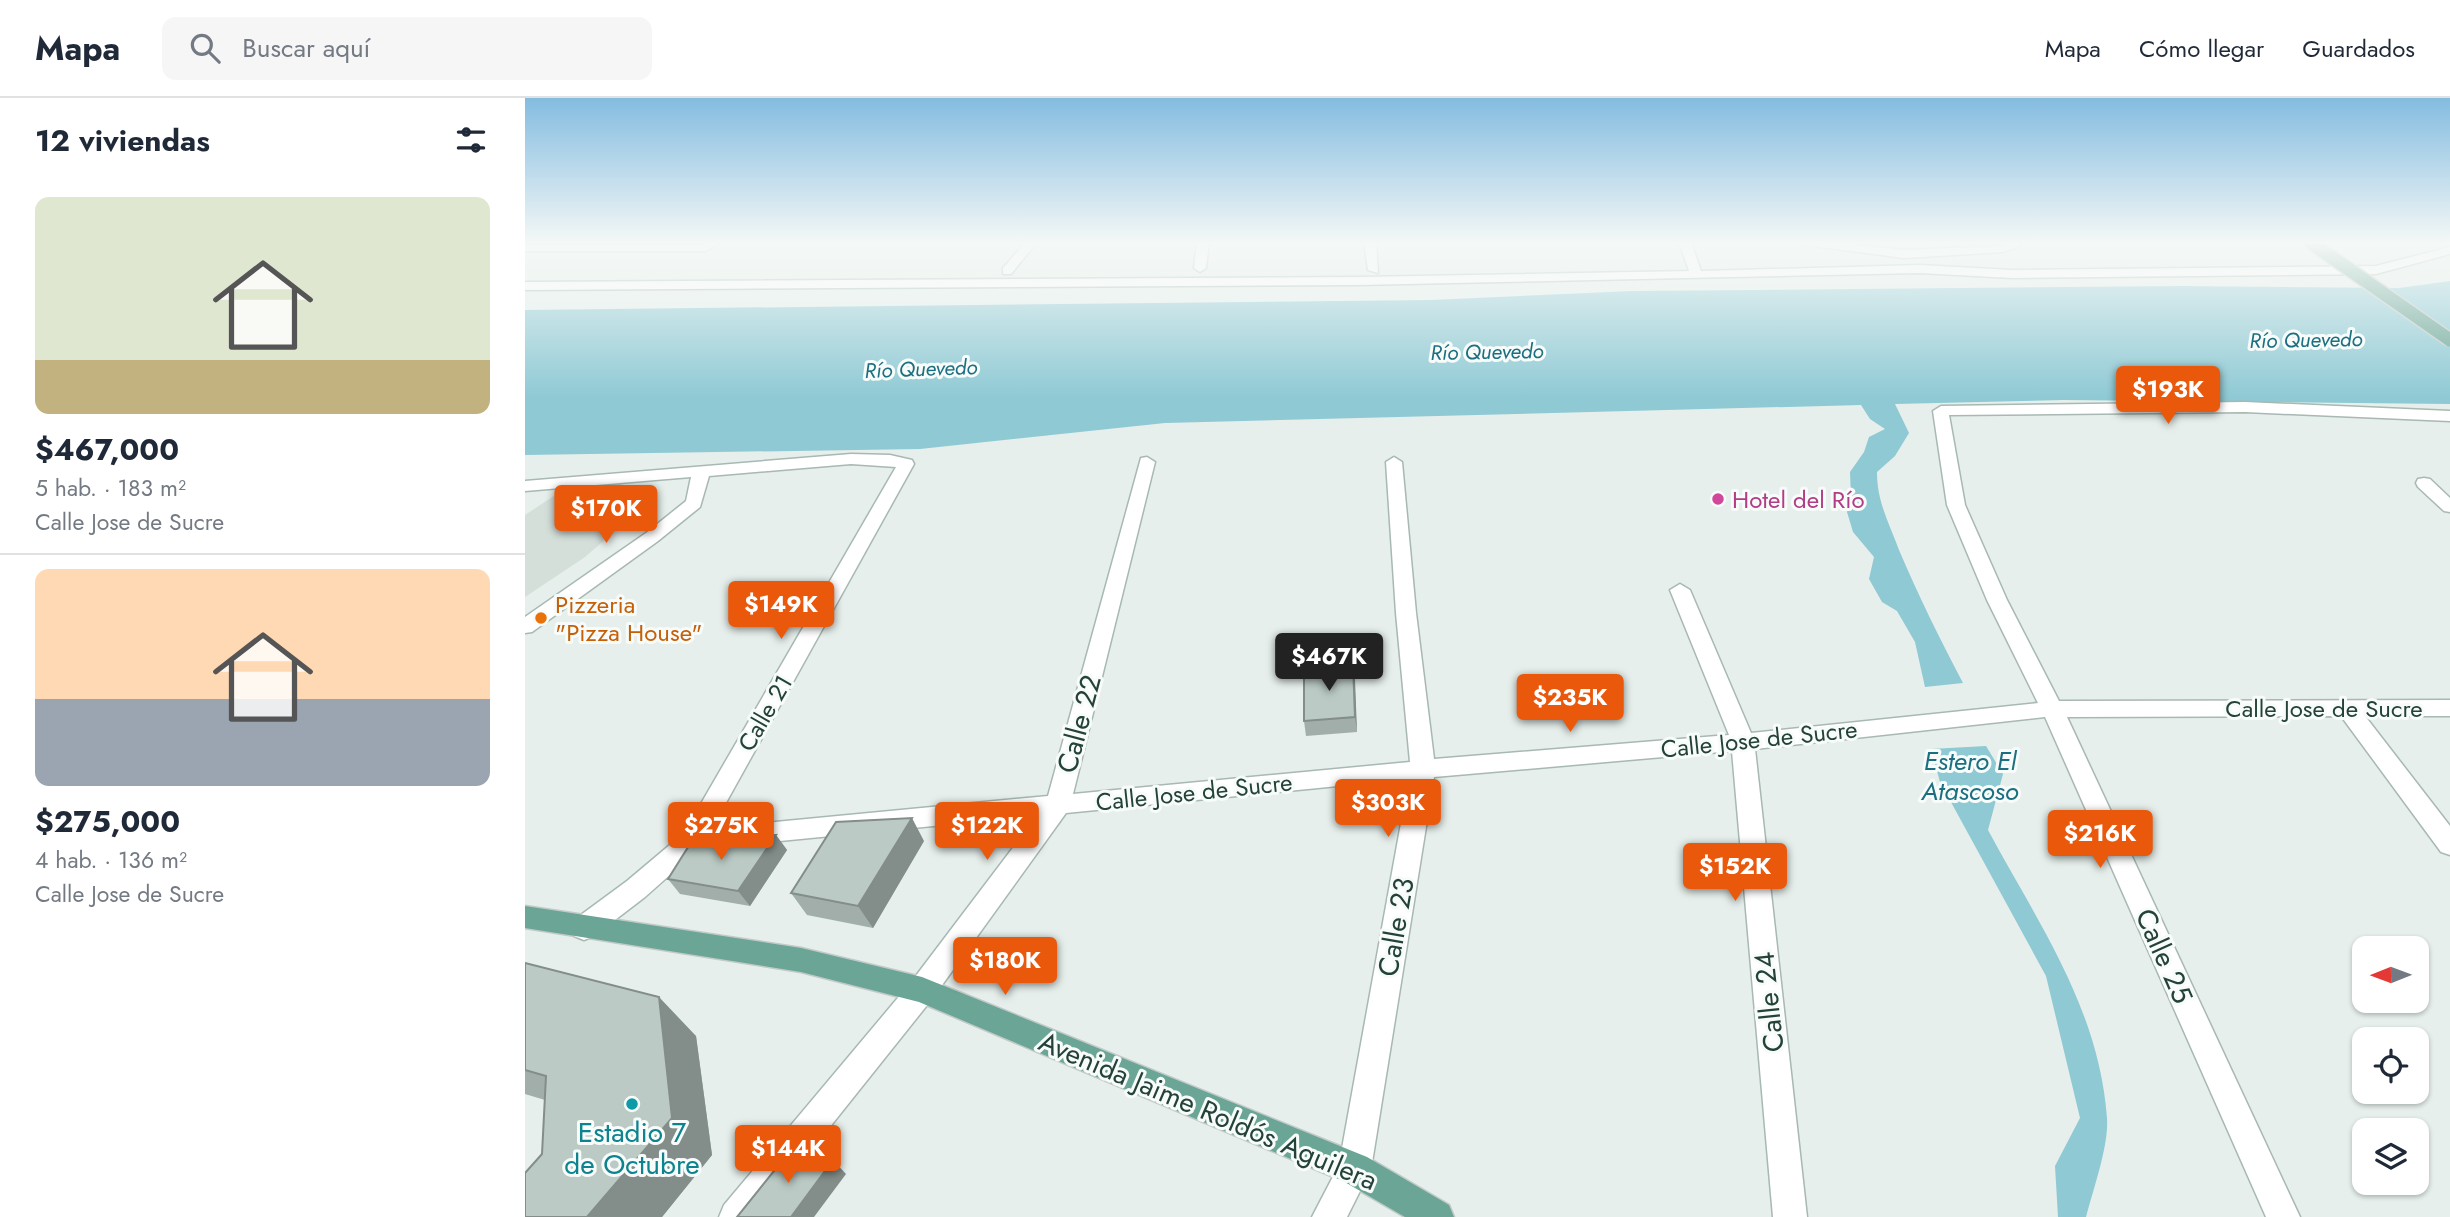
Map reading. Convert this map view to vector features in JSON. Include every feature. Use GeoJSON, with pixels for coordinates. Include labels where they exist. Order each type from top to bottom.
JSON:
{"type":"FeatureCollection","features":[{"type":"Feature","properties":{"kind":"main road"},"geometry":{"type":"LineString","coordinates":[[2385,294],[2450,340]]}},
{"type":"Feature","properties":{"kind":"main road","name":"Avenida Jaime Roldós Aguilera"},"geometry":{"type":"LineString","coordinates":[[525,917],[801,960],[922,990],[1355,1169],[1437,1217]]}},
{"type":"Feature","properties":{"kind":"street","name":"Calle 25"},"geometry":{"type":"LineString","coordinates":[[2283,1217],[2052,709],[1997,600],[1956,505],[1941,411],[2245,407],[2450,416]]}},
{"type":"Feature","properties":{"kind":"street","name":"Calle 21"},"geometry":{"type":"LineString","coordinates":[[585,928],[636,889],[693,839],[906,464],[890,460],[851,459],[701,472]]}},
{"type":"Feature","properties":{"kind":"street","name":"Calle 22"},"geometry":{"type":"LineString","coordinates":[[736,1217],[922,990],[1058,806],[1147,461]]}},
{"type":"Feature","properties":{"kind":"street","name":"Calle 23"},"geometry":{"type":"LineString","coordinates":[[1329,1217],[1355,1169],[1423,769],[1406,613],[1394,462]]}},
{"type":"Feature","properties":{"kind":"street"},"geometry":{"type":"LineString","coordinates":[[525,486],[701,472],[694,503],[652,537],[525,627]]}},
{"type":"Feature","properties":{"kind":"street"},"geometry":{"type":"LineString","coordinates":[[2424,483],[2450,507]]}},
{"type":"Feature","properties":{"kind":"street","name":"Calle 24"},"geometry":{"type":"LineString","coordinates":[[1679,590],[1743,742],[1790,1217]]}},
{"type":"Feature","properties":{"kind":"street"},"geometry":{"type":"LineString","coordinates":[[2347,707],[2450,845]]}},
{"type":"Feature","properties":{"kind":"street","name":"Calle Jose de Sucre"},"geometry":{"type":"LineString","coordinates":[[693,839],[1423,769],[1743,742],[2052,709],[2450,708]]}},
{"type":"Feature","properties":{"kind":"shaded area"},"geometry":{"type":"Polygon","coordinates":[[[613,482],[628,486],[633,493],[633,507],[617,529],[585,557],[525,597],[525,515],[566,488],[613,482]]]}},
{"type":"Feature","properties":{"kind":"water","name":"Río Quevedo"},"geometry":{"type":"Polygon","coordinates":[[[1560,294],[2450,294],[2450,404],[2064,400],[1895,404],[1909,433],[1895,456],[1877,472],[1881,503],[1914,584],[1963,683],[1925,687],[1915,642],[1897,611],[1882,602],[1869,579],[1874,557],[1853,532],[1847,512],[1851,498],[1850,472],[1864,452],[1869,437],[1885,429],[1870,419],[1861,405],[1165,423],[920,449],[525,455],[525,310],[1431,300],[1560,294]]]}},
{"type":"Feature","properties":{"kind":"water","name":"Estero El Atascoso"},"geometry":{"type":"Polygon","coordinates":[[[1986,746],[2003,774],[1988,830],[2063,968],[2079,1003],[2102,1078],[2107,1129],[2086,1217],[2058,1217],[2055,1166],[2080,1118],[2046,976],[1940,782],[1931,749],[1986,746]]]}},
{"type":"Feature","properties":{"kind":"building"},"geometry":{"type":"Polygon","coordinates":[[[1353,664],[1355,717],[1304,721],[1304,668],[1353,664]]]}},
{"type":"Feature","properties":{"kind":"building"},"geometry":{"type":"Polygon","coordinates":[[[912,818],[858,906],[791,893],[836,822],[912,818]]]}},
{"type":"Feature","properties":{"kind":"building"},"geometry":{"type":"Polygon","coordinates":[[[776,835],[738,891],[668,879],[690,844],[776,835]]]}},
{"type":"Feature","properties":{"kind":"building","name":"Estadio 7 de Octubre"},"geometry":{"type":"Polygon","coordinates":[[[525,963],[659,997],[672,1118],[587,1217],[525,1217],[525,1173],[542,1154],[546,1076],[525,1070],[525,963]]]}},
{"type":"Feature","properties":{"kind":"building"},"geometry":{"type":"Polygon","coordinates":[[[794,1146],[833,1160],[791,1217],[737,1217],[794,1146]]]}},
{"type":"Feature","properties":{"kind":"place","name":"Hotel del Río"},"geometry":{"type":"Point","coordinates":[1718,499]}},
{"type":"Feature","properties":{"kind":"place","name":"Pizzeria \"Pizza House\""},"geometry":{"type":"Point","coordinates":[541,618]}},
{"type":"Feature","properties":{"kind":"place","name":"Estadio 7 de Octubre"},"geometry":{"type":"Point","coordinates":[632,1104]}}]}
